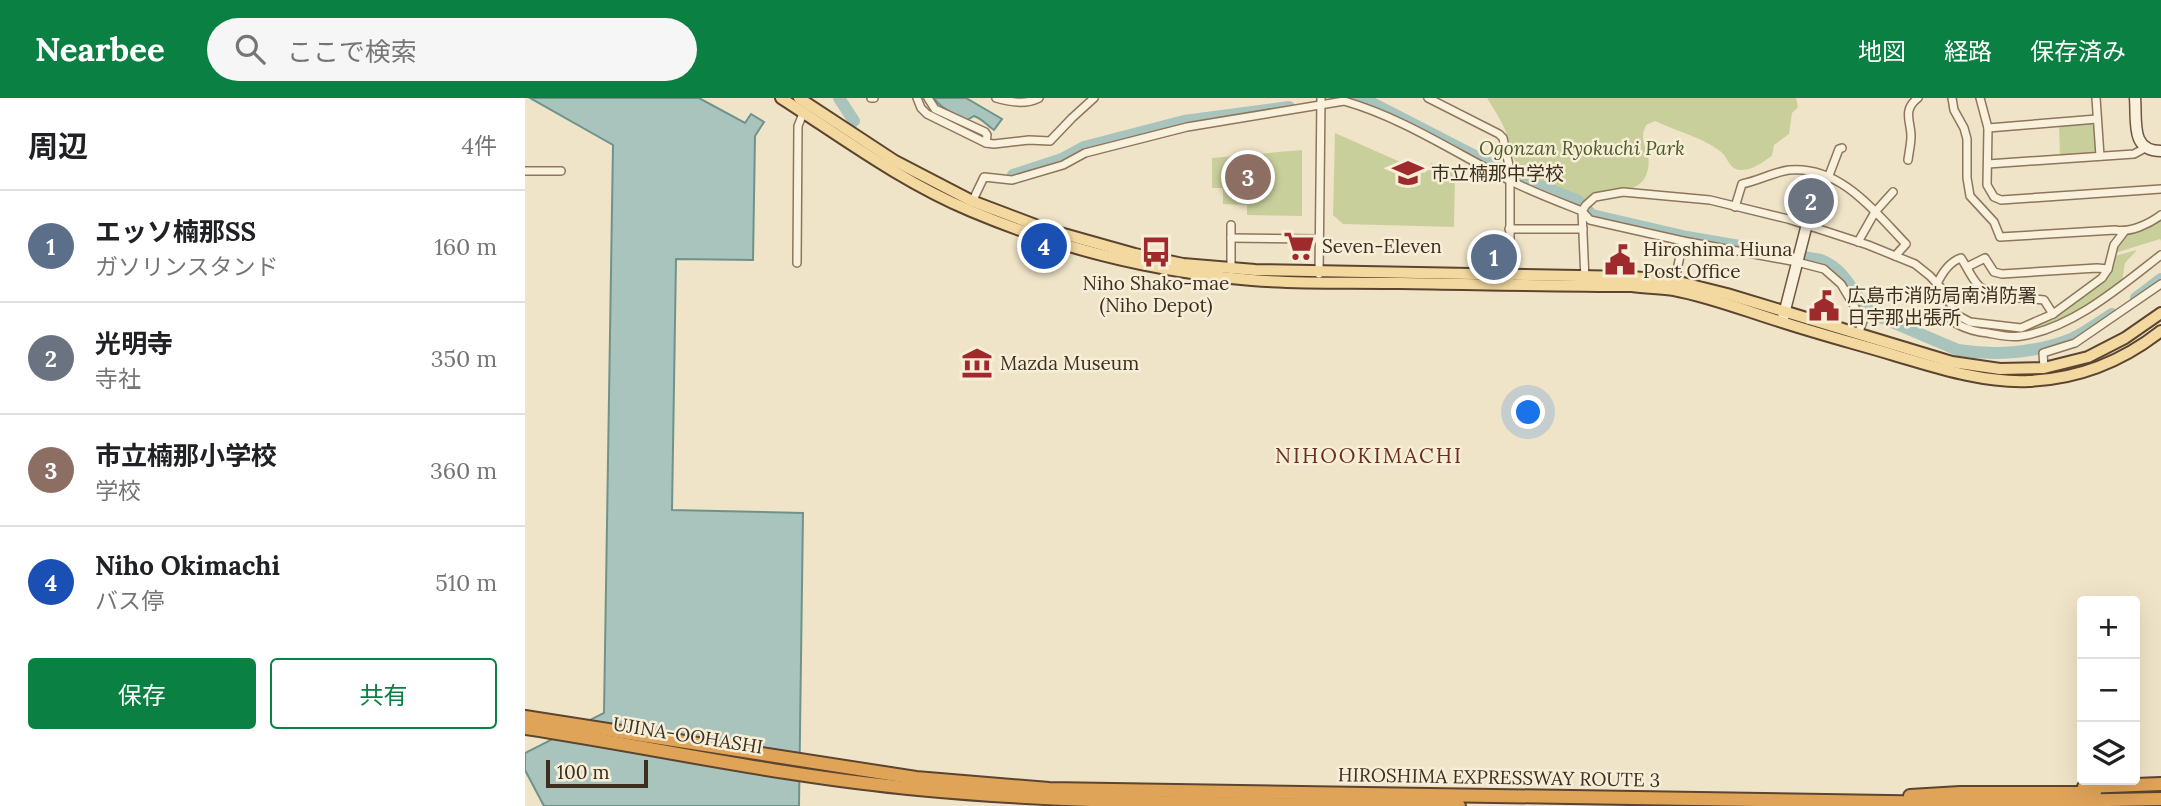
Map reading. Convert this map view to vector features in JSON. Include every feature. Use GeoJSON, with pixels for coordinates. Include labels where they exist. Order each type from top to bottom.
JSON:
{"type":"FeatureCollection","features":[{"type":"Feature","properties":{"kind":"highway","name":"UJINA-OOHASHI"},"geometry":{"type":"LineString","coordinates":[[530,723],[837,773]]}},
{"type":"Feature","properties":{"kind":"highway","name":"HIROSHIMA EXPRESSWAY ROUTE 3"},"geometry":{"type":"LineString","coordinates":[[837,773],[1049,789],[1976,803],[2161,799]]}},
{"type":"Feature","properties":{"kind":"highway","name":"HIROSHIMA EXPRESSWAY ROUTE 3"},"geometry":{"type":"LineString","coordinates":[[837,773],[916,789],[1049,799],[1459,806]]}},
{"type":"Feature","properties":{"kind":"highway"},"geometry":{"type":"LineString","coordinates":[[1999,793],[2161,784]]}},
{"type":"Feature","properties":{"kind":"highway"},"geometry":{"type":"LineString","coordinates":[[1819,801],[1949,793],[2161,793]]}},
{"type":"Feature","properties":{"kind":"main road"},"geometry":{"type":"LineString","coordinates":[[781,98],[803,105],[843,134],[895,161],[970,206],[1046,229],[1135,265],[1187,274],[1255,280],[1319,276]]}},
{"type":"Feature","properties":{"kind":"main road"},"geometry":{"type":"LineString","coordinates":[[1086,246],[1183,264],[1319,276],[1510,281],[1585,281],[1632,277],[1727,294],[1783,317],[1951,372],[2015,382],[2055,379],[2094,369],[2133,350],[2161,331]]}},
{"type":"Feature","properties":{"kind":"main road"},"geometry":{"type":"LineString","coordinates":[[1783,317],[1858,334],[1968,365],[2000,369],[2044,368],[2075,361],[2131,335],[2161,313]]}},
{"type":"Feature","properties":{"kind":"street"},"geometry":{"type":"LineString","coordinates":[[917,98],[927,114],[994,144],[1029,140],[1050,141],[1094,98]]}},
{"type":"Feature","properties":{"kind":"street"},"geometry":{"type":"LineString","coordinates":[[928,98],[935,109],[985,132],[986,142]]}},
{"type":"Feature","properties":{"kind":"street"},"geometry":{"type":"LineString","coordinates":[[996,98],[1017,103],[1039,98]]}},
{"type":"Feature","properties":{"kind":"street"},"geometry":{"type":"LineString","coordinates":[[1428,98],[1503,138],[1510,176],[1510,281]]}},
{"type":"Feature","properties":{"kind":"street"},"geometry":{"type":"LineString","coordinates":[[1908,160],[1912,135],[1907,121],[1912,102],[1917,98]]}},
{"type":"Feature","properties":{"kind":"street"},"geometry":{"type":"LineString","coordinates":[[1952,98],[1954,110],[1964,128],[1966,178],[1970,196],[1994,222],[2000,237],[2115,230],[2124,232]]}},
{"type":"Feature","properties":{"kind":"street"},"geometry":{"type":"LineString","coordinates":[[1980,98],[1988,128],[1987,185],[1994,197],[2001,200],[2161,189]]}},
{"type":"Feature","properties":{"kind":"street"},"geometry":{"type":"LineString","coordinates":[[2095,98],[2099,156]]}},
{"type":"Feature","properties":{"kind":"street"},"geometry":{"type":"LineString","coordinates":[[2135,98],[2138,136],[2145,149]]}},
{"type":"Feature","properties":{"kind":"street"},"geometry":{"type":"LineString","coordinates":[[970,206],[984,177],[1012,180],[1063,166],[1085,153],[1187,127],[1321,102],[1343,101],[1368,108],[1471,159],[1584,209],[1590,220],[1683,241],[1798,258],[1824,269],[1841,284],[1863,321],[1858,334]]}},
{"type":"Feature","properties":{"kind":"street"},"geometry":{"type":"LineString","coordinates":[[1319,276],[1321,102]]}},
{"type":"Feature","properties":{"kind":"street"},"geometry":{"type":"LineString","coordinates":[[797,263],[798,126],[803,105]]}},
{"type":"Feature","properties":{"kind":"street"},"geometry":{"type":"LineString","coordinates":[[1988,128],[2097,119]]}},
{"type":"Feature","properties":{"kind":"street"},"geometry":{"type":"LineString","coordinates":[[1783,317],[1798,258],[1839,149],[1842,149]]}},
{"type":"Feature","properties":{"kind":"street"},"geometry":{"type":"LineString","coordinates":[[1988,164],[2134,154],[2145,149],[2161,151]]}},
{"type":"Feature","properties":{"kind":"street"},"geometry":{"type":"LineString","coordinates":[[1735,207],[1742,184],[1796,170],[1828,177],[1848,187],[1906,244],[1895,256]]}},
{"type":"Feature","properties":{"kind":"street"},"geometry":{"type":"LineString","coordinates":[[525,171],[561,171]]}},
{"type":"Feature","properties":{"kind":"street"},"geometry":{"type":"LineString","coordinates":[[1585,281],[1584,209],[1595,197],[1643,192],[1710,200],[1811,225],[1915,264],[1946,293],[1955,314],[1970,322],[2021,328],[2053,314],[2102,278],[2108,269],[2114,245],[2124,232],[2153,221],[2161,215]]}},
{"type":"Feature","properties":{"kind":"street"},"geometry":{"type":"LineString","coordinates":[[1858,242],[1875,212],[1893,192]]}},
{"type":"Feature","properties":{"kind":"street"},"geometry":{"type":"LineString","coordinates":[[1231,225],[1231,268]]}},
{"type":"Feature","properties":{"kind":"street"},"geometry":{"type":"LineString","coordinates":[[1509,229],[1583,229]]}},
{"type":"Feature","properties":{"kind":"street"},"geometry":{"type":"LineString","coordinates":[[1231,238],[1319,239]]}},
{"type":"Feature","properties":{"kind":"street"},"geometry":{"type":"LineString","coordinates":[[1674,285],[1683,241]]}},
{"type":"Feature","properties":{"kind":"street"},"geometry":{"type":"LineString","coordinates":[[2053,314],[2044,300],[1986,290],[1978,285],[1961,258],[1954,260],[1942,273],[1939,286],[1941,307],[1949,320],[1968,330],[2020,337],[2051,327],[2085,310],[2161,255]]}},
{"type":"Feature","properties":{"kind":"street"},"geometry":{"type":"LineString","coordinates":[[1967,267],[1985,258],[1994,272],[2002,274],[2108,269]]}},
{"type":"Feature","properties":{"kind":"street"},"geometry":{"type":"LineString","coordinates":[[2044,368],[2043,353],[2075,343],[2161,284]]}},
{"type":"Feature","properties":{"kind":"green space","name":"Ogonzan Ryokuchi Park"},"geometry":{"type":"Polygon","coordinates":[[[1487,98],[1796,98],[1798,107],[1792,113],[1789,134],[1774,145],[1772,156],[1747,170],[1734,168],[1723,154],[1697,138],[1655,121],[1646,125],[1643,140],[1649,164],[1645,178],[1631,189],[1582,203],[1540,185],[1522,173],[1504,128],[1487,98]]]}},
{"type":"Feature","properties":{"kind":"green space"},"geometry":{"type":"Polygon","coordinates":[[[2091,123],[2096,150],[2092,153],[2060,156],[2059,126],[2091,123]]]}},
{"type":"Feature","properties":{"kind":"green space"},"geometry":{"type":"Polygon","coordinates":[[[1335,133],[1425,173],[1431,163],[1455,174],[1454,227],[1343,224],[1333,215],[1335,133]]]}},
{"type":"Feature","properties":{"kind":"green space"},"geometry":{"type":"Polygon","coordinates":[[[1302,150],[1302,216],[1247,215],[1247,205],[1223,204],[1223,188],[1212,188],[1212,158],[1302,150]]]}},
{"type":"Feature","properties":{"kind":"green space"},"geometry":{"type":"Polygon","coordinates":[[[2161,220],[2161,241],[2160,239],[2115,253],[2127,235],[2161,220]]]}},
{"type":"Feature","properties":{"kind":"green space"},"geometry":{"type":"Polygon","coordinates":[[[2137,250],[2125,263],[2122,281],[2090,302],[2091,304],[2038,328],[2015,333],[2003,334],[2027,330],[2057,316],[2104,281],[2112,269],[2115,256],[2137,250]]]}},
{"type":"Feature","properties":{"kind":"water"},"geometry":{"type":"Polygon","coordinates":[[[530,98],[699,98],[745,123],[751,114],[764,122],[755,136],[753,260],[676,259],[672,510],[803,513],[799,806],[544,806],[525,770],[525,753],[604,713],[613,145],[530,98]]]}},
{"type":"Feature","properties":{"kind":"water"},"geometry":{"type":"Polygon","coordinates":[[[934,98],[966,98],[1002,119],[994,130],[977,117],[967,120],[953,113],[934,98]]]}},
{"type":"Feature","properties":{"kind":"waterway"},"geometry":{"type":"LineString","coordinates":[[839,98],[854,121]]}},
{"type":"Feature","properties":{"kind":"waterway"},"geometry":{"type":"LineString","coordinates":[[1349,98],[1372,103],[1518,178],[1577,200],[1592,215],[1687,237],[1821,260],[1844,277],[1873,314],[1958,350],[2000,353],[2058,344],[2076,337],[2112,314]]}},
{"type":"Feature","properties":{"kind":"waterway"},"geometry":{"type":"LineString","coordinates":[[1013,175],[1062,159],[1084,147],[1184,121],[1289,107]]}},
{"type":"Feature","properties":{"kind":"waterway"},"geometry":{"type":"LineString","coordinates":[[2136,298],[2161,279]]}},
{"type":"Feature","properties":{"kind":"place","name":"市立楠那中学校"},"geometry":{"type":"Point","coordinates":[1408,173]}},
{"type":"Feature","properties":{"kind":"place","name":"市立楠那小学校"},"geometry":{"type":"Point","coordinates":[1248,177]}},
{"type":"Feature","properties":{"kind":"place","name":"光明寺"},"geometry":{"type":"Point","coordinates":[1811,201]}},
{"type":"Feature","properties":{"kind":"place","name":"Niho Okimachi"},"geometry":{"type":"Point","coordinates":[1044,246]}},
{"type":"Feature","properties":{"kind":"place","name":"Seven-Eleven"},"geometry":{"type":"Point","coordinates":[1299,246]}},
{"type":"Feature","properties":{"kind":"place","name":"Niho Shako-mae (Niho Depot)"},"geometry":{"type":"Point","coordinates":[1156,252]}},
{"type":"Feature","properties":{"kind":"place","name":"エッソ楠那SS"},"geometry":{"type":"Point","coordinates":[1494,257]}},
{"type":"Feature","properties":{"kind":"place","name":"Hiroshima Hiuna Post Office"},"geometry":{"type":"Point","coordinates":[1620,260]}},
{"type":"Feature","properties":{"kind":"place","name":"広島市消防局南消防署 日宇那出張所"},"geometry":{"type":"Point","coordinates":[1824,306]}},
{"type":"Feature","properties":{"kind":"place","name":"Mazda Museum"},"geometry":{"type":"Point","coordinates":[977,363]}},
{"type":"Feature","properties":{"kind":"district","name":"NIHOOKIMACHI"},"geometry":{"type":"Point","coordinates":[1369,456]}}]}
